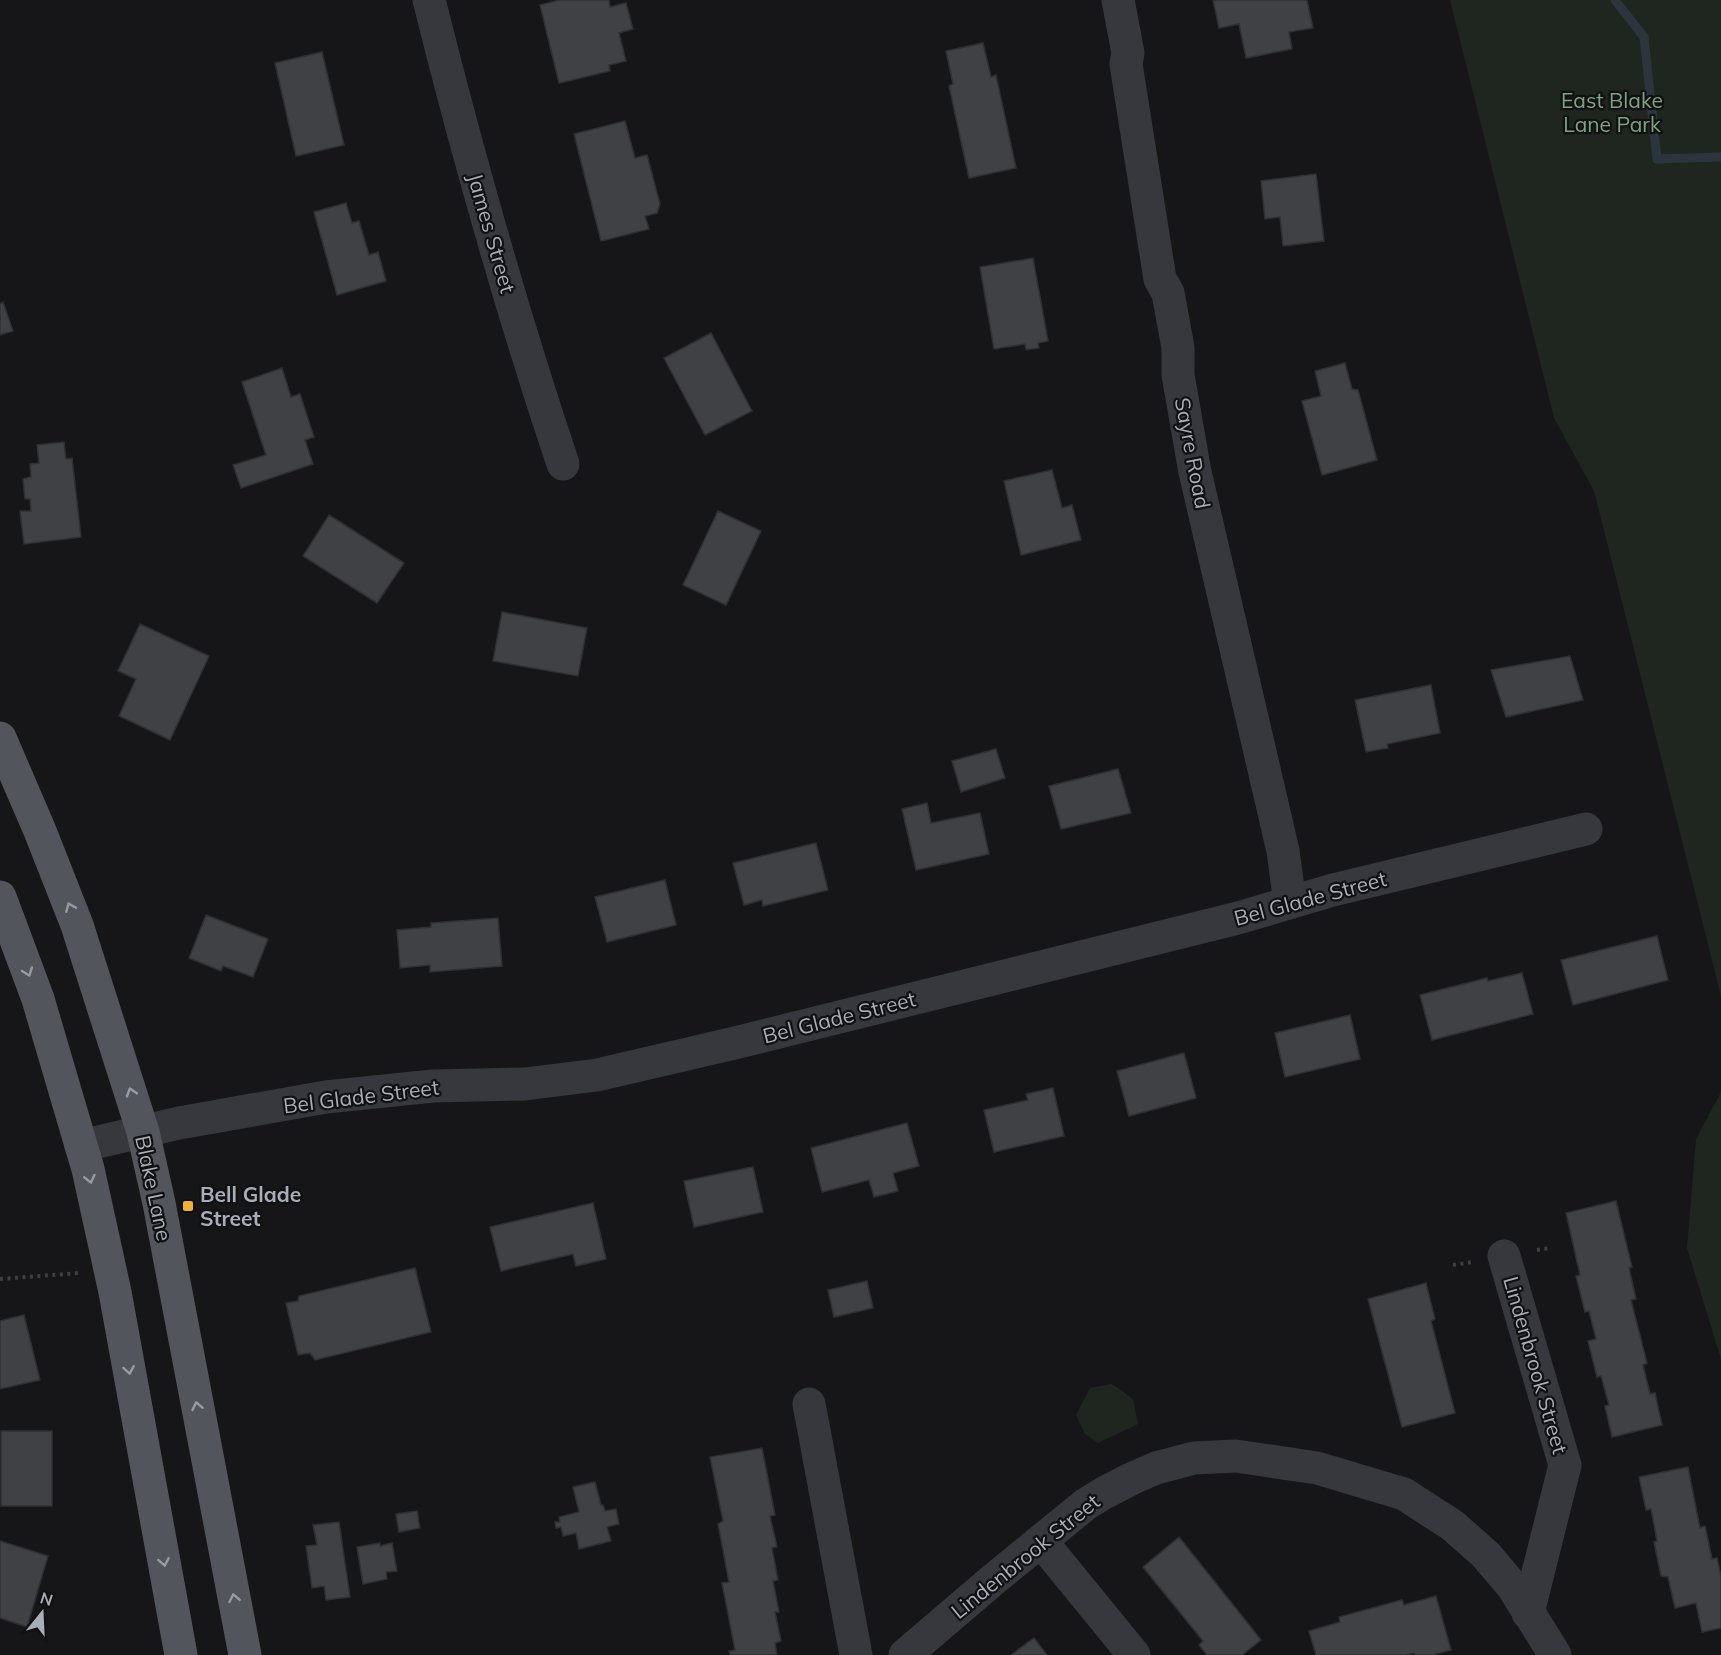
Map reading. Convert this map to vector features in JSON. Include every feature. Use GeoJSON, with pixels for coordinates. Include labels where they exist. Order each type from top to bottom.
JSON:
{"type":"FeatureCollection","features":[{"type":"Feature","properties":{"kind":"main road","name":"Blake Lane"},"geometry":{"type":"LineString","coordinates":[[0,738],[77,925],[143,1131],[161,1214],[244,1655]]}},
{"type":"Feature","properties":{"kind":"main road"},"geometry":{"type":"LineString","coordinates":[[0,897],[38,999],[88,1169],[115,1292],[181,1655]]}},
{"type":"Feature","properties":{"kind":"street","name":"James Street"},"geometry":{"type":"LineString","coordinates":[[429,0],[452,93],[507,289],[564,464]]}},
{"type":"Feature","properties":{"kind":"street","name":"Sayre Road"},"geometry":{"type":"LineString","coordinates":[[1118,0],[1128,53],[1126,64],[1160,279],[1168,293],[1178,348],[1178,375],[1195,472],[1283,851],[1290,903]]}},
{"type":"Feature","properties":{"kind":"street","name":"Bel Glade Street"},"geometry":{"type":"LineString","coordinates":[[81,1146],[179,1123],[326,1097],[433,1086],[525,1084],[597,1075],[1238,918],[1333,890],[1586,829]]}},
{"type":"Feature","properties":{"kind":"street","name":"Lindenbrook Street"},"geometry":{"type":"LineString","coordinates":[[1504,1256],[1565,1465],[1528,1613]]}},
{"type":"Feature","properties":{"kind":"street"},"geometry":{"type":"LineString","coordinates":[[809,1404],[856,1655]]}},
{"type":"Feature","properties":{"kind":"street","name":"Lindenbrook Street"},"geometry":{"type":"LineString","coordinates":[[905,1655],[1041,1540],[1104,1492],[1156,1468],[1194,1458],[1236,1456],[1317,1468],[1404,1494],[1452,1525],[1486,1555],[1513,1587],[1555,1655]]}},
{"type":"Feature","properties":{"kind":"street"},"geometry":{"type":"LineString","coordinates":[[1041,1540],[1134,1655]]}},
{"type":"Feature","properties":{"kind":"path"},"geometry":{"type":"LineString","coordinates":[[0,1279],[79,1273]]}},
{"type":"Feature","properties":{"kind":"green space","name":"East Blake Lane Park"},"geometry":{"type":"Polygon","coordinates":[[[1450,0],[1721,0],[1721,996],[1594,491],[1554,418],[1450,0]]]}},
{"type":"Feature","properties":{"kind":"green space"},"geometry":{"type":"Polygon","coordinates":[[[1721,1092],[1721,1359],[1687,1248],[1696,1139],[1721,1092]]]}},
{"type":"Feature","properties":{"kind":"green space"},"geometry":{"type":"Polygon","coordinates":[[[1112,1384],[1133,1399],[1138,1424],[1098,1443],[1085,1434],[1076,1415],[1090,1388],[1112,1384]]]}},
{"type":"Feature","properties":{"kind":"building"},"geometry":{"type":"Polygon","coordinates":[[[559,0],[609,0],[610,7],[626,3],[633,29],[619,33],[626,61],[609,65],[610,71],[559,83],[540,5],[559,0]]]}},
{"type":"Feature","properties":{"kind":"building"},"geometry":{"type":"Polygon","coordinates":[[[1213,0],[1307,0],[1313,28],[1289,32],[1292,49],[1246,58],[1239,24],[1219,28],[1213,0]]]}},
{"type":"Feature","properties":{"kind":"building"},"geometry":{"type":"Polygon","coordinates":[[[983,43],[991,77],[996,75],[1016,168],[969,178],[949,86],[953,84],[946,51],[983,43]]]}},
{"type":"Feature","properties":{"kind":"building"},"geometry":{"type":"Polygon","coordinates":[[[322,52],[344,145],[296,156],[275,63],[322,52]]]}},
{"type":"Feature","properties":{"kind":"building"},"geometry":{"type":"Polygon","coordinates":[[[625,121],[635,158],[647,155],[660,204],[657,213],[645,216],[649,229],[601,241],[574,134],[625,121]]]}},
{"type":"Feature","properties":{"kind":"building"},"geometry":{"type":"Polygon","coordinates":[[[1316,174],[1324,241],[1283,246],[1280,217],[1265,219],[1261,181],[1316,174]]]}},
{"type":"Feature","properties":{"kind":"building"},"geometry":{"type":"Polygon","coordinates":[[[346,203],[352,223],[359,221],[369,255],[378,252],[386,281],[337,295],[314,212],[346,203]]]}},
{"type":"Feature","properties":{"kind":"building"},"geometry":{"type":"Polygon","coordinates":[[[1033,258],[1048,341],[1038,343],[1039,348],[1026,350],[1025,344],[994,349],[980,267],[1033,258]]]}},
{"type":"Feature","properties":{"kind":"building"},"geometry":{"type":"Polygon","coordinates":[[[3,302],[13,331],[0,335],[0,304],[3,302]]]}},
{"type":"Feature","properties":{"kind":"building"},"geometry":{"type":"Polygon","coordinates":[[[711,333],[752,411],[705,435],[664,358],[711,333]]]}},
{"type":"Feature","properties":{"kind":"building"},"geometry":{"type":"Polygon","coordinates":[[[1345,363],[1352,389],[1358,390],[1377,460],[1322,475],[1302,401],[1321,396],[1315,371],[1345,363]]]}},
{"type":"Feature","properties":{"kind":"building"},"geometry":{"type":"Polygon","coordinates":[[[282,368],[291,397],[300,394],[314,437],[305,440],[313,464],[241,488],[233,465],[266,455],[242,382],[282,368]]]}},
{"type":"Feature","properties":{"kind":"building"},"geometry":{"type":"Polygon","coordinates":[[[64,442],[66,459],[72,458],[81,537],[24,544],[20,511],[31,511],[30,499],[25,499],[23,479],[31,477],[30,464],[39,463],[37,445],[64,442]]]}},
{"type":"Feature","properties":{"kind":"building"},"geometry":{"type":"Polygon","coordinates":[[[1052,470],[1062,508],[1072,505],[1081,540],[1021,555],[1004,481],[1052,470]]]}},
{"type":"Feature","properties":{"kind":"building"},"geometry":{"type":"Polygon","coordinates":[[[718,511],[761,531],[726,605],[683,585],[718,511]]]}},
{"type":"Feature","properties":{"kind":"building"},"geometry":{"type":"Polygon","coordinates":[[[329,515],[404,563],[377,603],[303,556],[329,515]]]}},
{"type":"Feature","properties":{"kind":"building"},"geometry":{"type":"Polygon","coordinates":[[[502,612],[587,628],[578,676],[493,661],[502,612]]]}},
{"type":"Feature","properties":{"kind":"building"},"geometry":{"type":"Polygon","coordinates":[[[140,624],[209,656],[170,740],[119,716],[136,679],[118,671],[140,624]]]}},
{"type":"Feature","properties":{"kind":"building"},"geometry":{"type":"Polygon","coordinates":[[[1570,656],[1583,700],[1506,717],[1491,670],[1570,656]]]}},
{"type":"Feature","properties":{"kind":"building"},"geometry":{"type":"Polygon","coordinates":[[[1431,685],[1440,733],[1387,744],[1388,748],[1366,752],[1355,700],[1431,685]]]}},
{"type":"Feature","properties":{"kind":"building"},"geometry":{"type":"Polygon","coordinates":[[[996,749],[1005,778],[961,792],[952,761],[996,749]]]}},
{"type":"Feature","properties":{"kind":"building"},"geometry":{"type":"Polygon","coordinates":[[[1118,769],[1131,813],[1061,829],[1049,786],[1118,769]]]}},
{"type":"Feature","properties":{"kind":"building"},"geometry":{"type":"Polygon","coordinates":[[[927,803],[931,823],[980,813],[989,854],[916,870],[902,809],[927,803]]]}},
{"type":"Feature","properties":{"kind":"building"},"geometry":{"type":"Polygon","coordinates":[[[816,843],[828,890],[763,906],[762,900],[744,905],[733,863],[816,843]]]}},
{"type":"Feature","properties":{"kind":"building"},"geometry":{"type":"Polygon","coordinates":[[[665,880],[676,925],[607,942],[595,897],[665,880]]]}},
{"type":"Feature","properties":{"kind":"building"},"geometry":{"type":"Polygon","coordinates":[[[206,915],[268,939],[253,977],[223,966],[221,971],[189,958],[206,915]]]}},
{"type":"Feature","properties":{"kind":"building"},"geometry":{"type":"Polygon","coordinates":[[[498,918],[502,966],[430,972],[430,965],[400,968],[397,930],[431,927],[431,923],[498,918]]]}},
{"type":"Feature","properties":{"kind":"building"},"geometry":{"type":"Polygon","coordinates":[[[1657,936],[1668,980],[1573,1005],[1561,960],[1657,936]]]}},
{"type":"Feature","properties":{"kind":"building"},"geometry":{"type":"Polygon","coordinates":[[[1522,973],[1533,1014],[1432,1040],[1420,995],[1487,978],[1488,981],[1522,973]]]}},
{"type":"Feature","properties":{"kind":"building"},"geometry":{"type":"Polygon","coordinates":[[[1350,1015],[1360,1059],[1285,1077],[1275,1033],[1350,1015]]]}},
{"type":"Feature","properties":{"kind":"building"},"geometry":{"type":"Polygon","coordinates":[[[1184,1053],[1196,1098],[1129,1116],[1117,1071],[1184,1053]]]}},
{"type":"Feature","properties":{"kind":"building"},"geometry":{"type":"Polygon","coordinates":[[[1053,1088],[1064,1136],[994,1152],[984,1110],[1028,1100],[1026,1094],[1053,1088]]]}},
{"type":"Feature","properties":{"kind":"building"},"geometry":{"type":"Polygon","coordinates":[[[907,1123],[919,1166],[893,1173],[898,1191],[874,1197],[869,1180],[822,1192],[811,1148],[907,1123]]]}},
{"type":"Feature","properties":{"kind":"building"},"geometry":{"type":"Polygon","coordinates":[[[753,1167],[763,1212],[694,1227],[684,1181],[753,1167]]]}},
{"type":"Feature","properties":{"kind":"building"},"geometry":{"type":"Polygon","coordinates":[[[1616,1201],[1632,1267],[1629,1268],[1636,1299],[1631,1300],[1647,1363],[1643,1365],[1650,1394],[1655,1393],[1662,1425],[1612,1437],[1605,1406],[1609,1405],[1601,1376],[1597,1377],[1588,1341],[1596,1339],[1589,1311],[1585,1312],[1576,1276],[1580,1275],[1566,1213],[1616,1201]]]}},
{"type":"Feature","properties":{"kind":"building"},"geometry":{"type":"Polygon","coordinates":[[[593,1203],[606,1259],[576,1266],[573,1254],[501,1271],[490,1227],[593,1203]]]}},
{"type":"Feature","properties":{"kind":"building"},"geometry":{"type":"Polygon","coordinates":[[[415,1268],[431,1332],[315,1360],[310,1353],[298,1355],[286,1303],[298,1301],[299,1296],[415,1268]]]}},
{"type":"Feature","properties":{"kind":"building"},"geometry":{"type":"Polygon","coordinates":[[[867,1281],[873,1308],[834,1317],[828,1290],[867,1281]]]}},
{"type":"Feature","properties":{"kind":"building"},"geometry":{"type":"Polygon","coordinates":[[[1426,1283],[1435,1319],[1431,1321],[1455,1413],[1402,1427],[1368,1299],[1426,1283]]]}},
{"type":"Feature","properties":{"kind":"building"},"geometry":{"type":"Polygon","coordinates":[[[24,1315],[40,1380],[0,1389],[0,1321],[24,1315]]]}},
{"type":"Feature","properties":{"kind":"building"},"geometry":{"type":"Polygon","coordinates":[[[1,1431],[52,1431],[52,1506],[1,1506],[1,1431]]]}},
{"type":"Feature","properties":{"kind":"building"},"geometry":{"type":"Polygon","coordinates":[[[762,1448],[775,1515],[770,1516],[777,1547],[772,1548],[778,1580],[773,1581],[779,1612],[775,1612],[781,1641],[775,1643],[777,1655],[730,1655],[729,1651],[735,1650],[722,1583],[729,1582],[718,1524],[723,1521],[710,1457],[762,1448]]]}},
{"type":"Feature","properties":{"kind":"building"},"geometry":{"type":"Polygon","coordinates":[[[1688,1467],[1700,1528],[1705,1526],[1712,1559],[1717,1558],[1721,1576],[1721,1628],[1702,1632],[1696,1603],[1675,1608],[1668,1577],[1661,1576],[1654,1542],[1657,1541],[1651,1509],[1646,1510],[1639,1477],[1688,1467]]]}},
{"type":"Feature","properties":{"kind":"building"},"geometry":{"type":"Polygon","coordinates":[[[595,1482],[601,1505],[605,1511],[616,1509],[619,1524],[607,1527],[611,1541],[579,1549],[576,1533],[563,1536],[561,1527],[556,1528],[555,1522],[560,1522],[559,1517],[579,1512],[573,1487],[595,1482]]]}},
{"type":"Feature","properties":{"kind":"building"},"geometry":{"type":"Polygon","coordinates":[[[417,1511],[420,1528],[399,1532],[396,1514],[417,1511]]]}},
{"type":"Feature","properties":{"kind":"building"},"geometry":{"type":"Polygon","coordinates":[[[339,1522],[350,1597],[326,1600],[324,1586],[312,1588],[306,1546],[317,1545],[313,1525],[339,1522]]]}},
{"type":"Feature","properties":{"kind":"building"},"geometry":{"type":"Polygon","coordinates":[[[1179,1537],[1261,1640],[1242,1655],[1207,1655],[1199,1645],[1203,1641],[1143,1567],[1179,1537]]]}},
{"type":"Feature","properties":{"kind":"building"},"geometry":{"type":"Polygon","coordinates":[[[0,1541],[48,1556],[27,1627],[0,1618],[0,1541]]]}},
{"type":"Feature","properties":{"kind":"building"},"geometry":{"type":"Polygon","coordinates":[[[380,1543],[380,1546],[392,1543],[397,1571],[386,1572],[387,1579],[363,1584],[357,1547],[380,1543]]]}},
{"type":"Feature","properties":{"kind":"building"},"geometry":{"type":"Polygon","coordinates":[[[1436,1596],[1451,1650],[1433,1655],[1415,1655],[1414,1653],[1406,1655],[1316,1655],[1309,1631],[1340,1622],[1339,1617],[1402,1600],[1404,1605],[1436,1596]]]}},
{"type":"Feature","properties":{"kind":"building"},"geometry":{"type":"Polygon","coordinates":[[[1034,1638],[1047,1655],[1011,1655],[1034,1638]]]}},
{"type":"Feature","properties":{"kind":"waterway"},"geometry":{"type":"LineString","coordinates":[[1615,0],[1644,37],[1657,159],[1721,157]]}},
{"type":"Feature","properties":{"kind":"place","name":"Bell Glade Street"},"geometry":{"type":"Point","coordinates":[188,1206]}}]}
